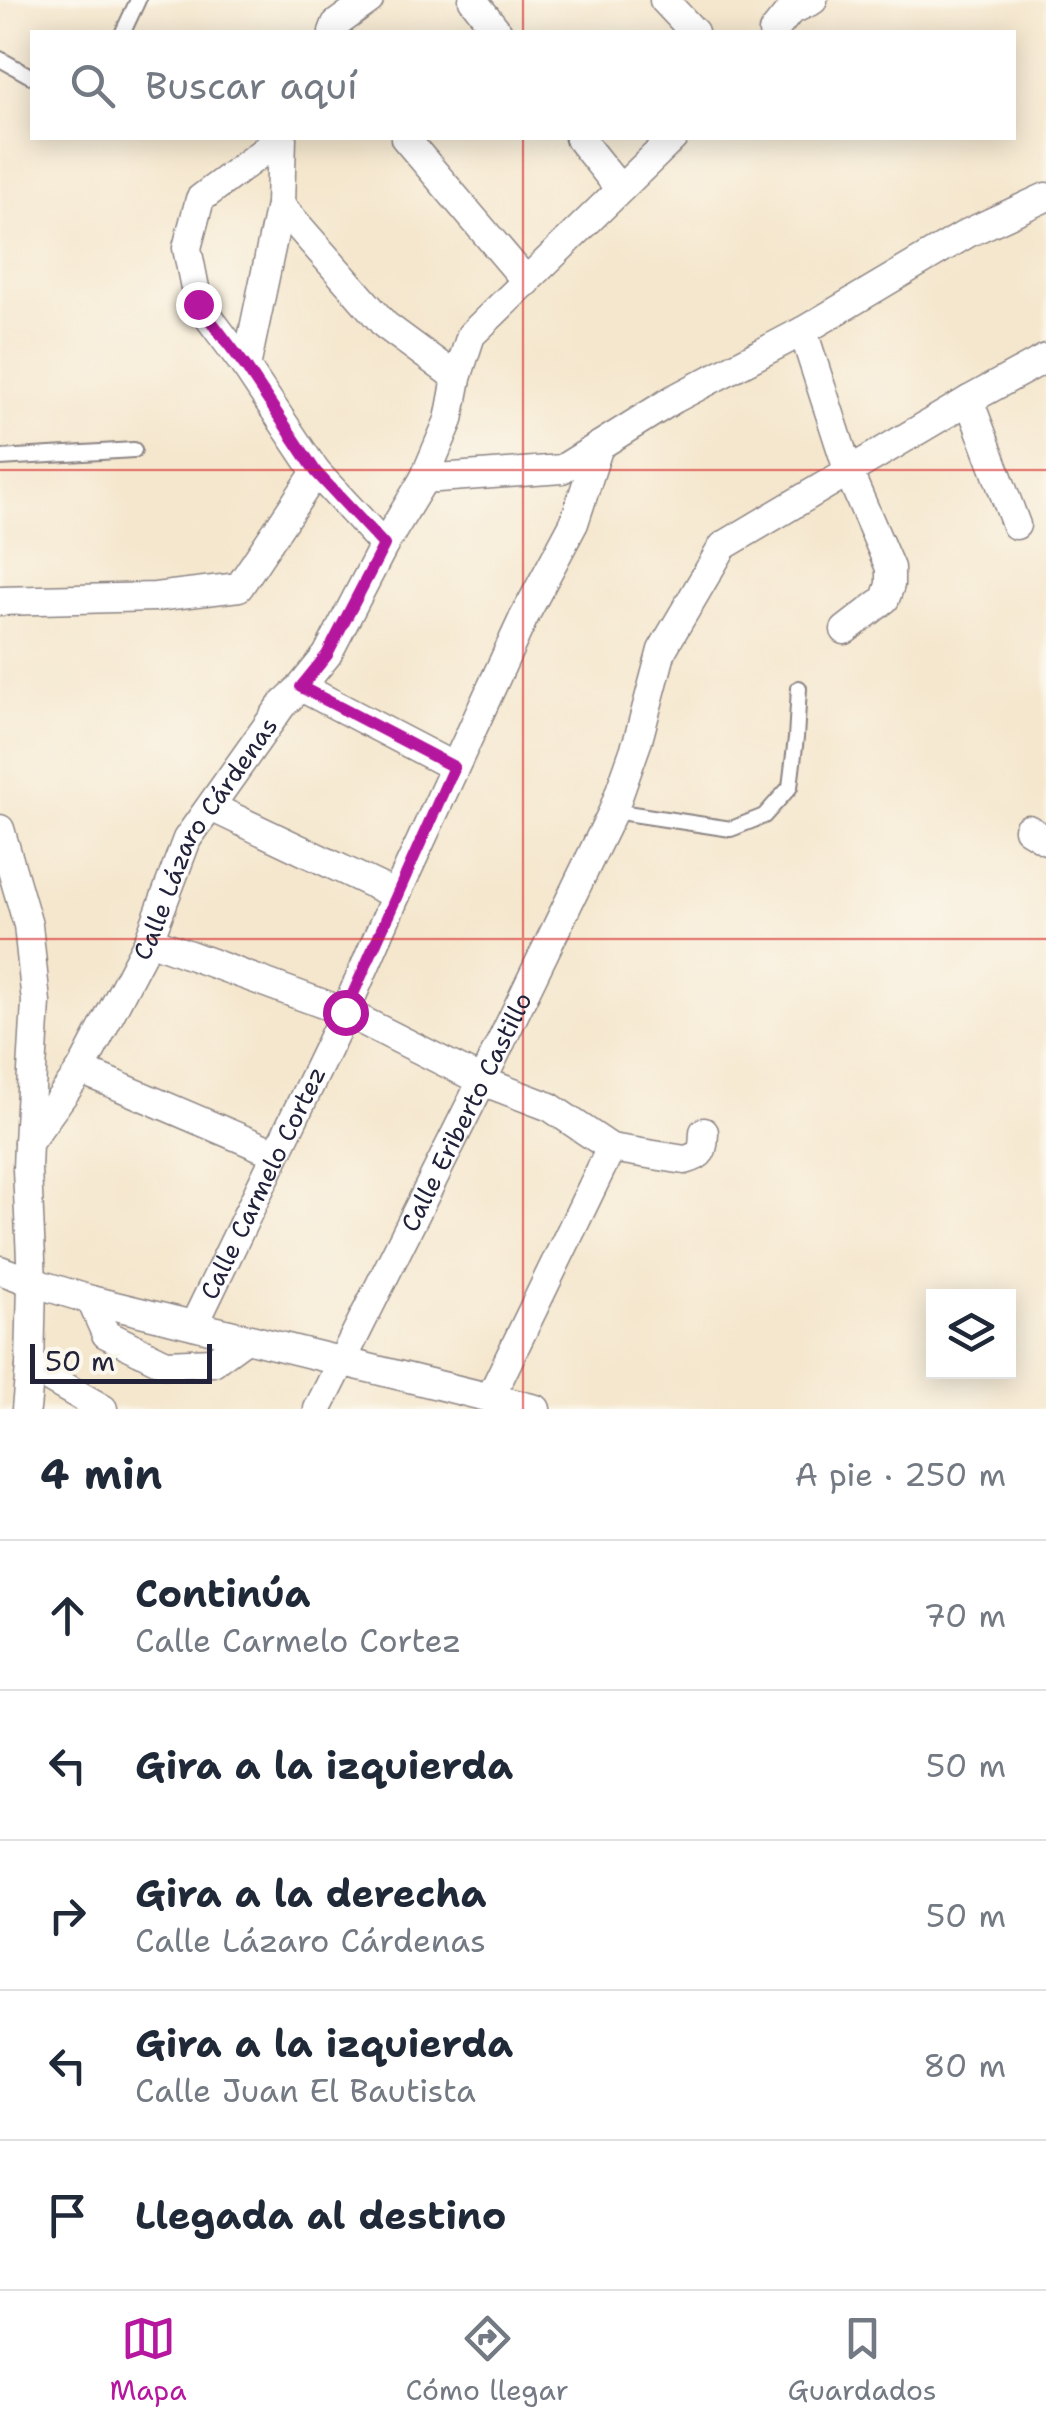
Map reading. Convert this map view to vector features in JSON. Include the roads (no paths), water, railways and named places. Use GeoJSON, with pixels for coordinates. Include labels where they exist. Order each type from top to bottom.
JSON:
{"type":"FeatureCollection","features":[{"type":"Feature","properties":{"kind":"street"},"geometry":{"type":"LineString","coordinates":[[334,30],[336,24],[369,0]]}},
{"type":"Feature","properties":{"kind":"street"},"geometry":{"type":"LineString","coordinates":[[473,0],[496,30]]}},
{"type":"Feature","properties":{"kind":"street"},"geometry":{"type":"LineString","coordinates":[[664,0],[692,30]]}},
{"type":"Feature","properties":{"kind":"street"},"geometry":{"type":"LineString","coordinates":[[278,140],[200,198],[187,248],[198,304],[246,367],[316,472],[384,545]]}},
{"type":"Feature","properties":{"kind":"street"},"geometry":{"type":"LineString","coordinates":[[246,367],[280,206],[281,140]]}},
{"type":"Feature","properties":{"kind":"street"},"geometry":{"type":"LineString","coordinates":[[407,140],[527,282]]}},
{"type":"Feature","properties":{"kind":"street"},"geometry":{"type":"LineString","coordinates":[[582,140],[618,188]]}},
{"type":"Feature","properties":{"kind":"street","name":"Calle Lázaro Cárdenas"},"geometry":{"type":"LineString","coordinates":[[28,1143],[80,1070],[149,940],[187,839],[282,706],[327,655],[384,545],[424,480],[449,420],[471,335],[670,140]]}},
{"type":"Feature","properties":{"kind":"street"},"geometry":{"type":"LineString","coordinates":[[424,480],[562,469],[674,399],[803,331],[968,233],[1046,197]]}},
{"type":"Feature","properties":{"kind":"street"},"geometry":{"type":"LineString","coordinates":[[280,206],[385,325],[457,378]]}},
{"type":"Feature","properties":{"kind":"street"},"geometry":{"type":"LineString","coordinates":[[803,331],[849,472],[890,568],[885,599],[845,630]]}},
{"type":"Feature","properties":{"kind":"street","name":"Calle Eriberto Castillo"},"geometry":{"type":"LineString","coordinates":[[318,1409],[613,811],[638,740],[662,650],[722,546],[1046,358]]}},
{"type":"Feature","properties":{"kind":"street"},"geometry":{"type":"LineString","coordinates":[[969,400],[1016,525]]}},
{"type":"Feature","properties":{"kind":"street","name":"Calle Carmelo Cortez"},"geometry":{"type":"LineString","coordinates":[[194,1324],[345,1012],[523,619],[574,523],[599,446]]}},
{"type":"Feature","properties":{"kind":"street"},"geometry":{"type":"LineString","coordinates":[[0,601],[156,597],[239,587],[316,472]]}},
{"type":"Feature","properties":{"kind":"street"},"geometry":{"type":"LineString","coordinates":[[301,687],[454,767]]}},
{"type":"Feature","properties":{"kind":"street"},"geometry":{"type":"LineString","coordinates":[[210,807],[396,895]]}},
{"type":"Feature","properties":{"kind":"street"},"geometry":{"type":"LineString","coordinates":[[0,829],[28,924],[36,1002],[27,1169],[32,1282],[26,1409]]}},
{"type":"Feature","properties":{"kind":"street"},"geometry":{"type":"LineString","coordinates":[[149,940],[345,1012],[482,1081],[550,1107],[611,1148],[684,1160],[703,1150],[704,1132]]}},
{"type":"Feature","properties":{"kind":"street"},"geometry":{"type":"LineString","coordinates":[[80,1070],[276,1154]]}},
{"type":"Feature","properties":{"kind":"street"},"geometry":{"type":"LineString","coordinates":[[490,1398],[611,1148]]}},
{"type":"Feature","properties":{"kind":"street"},"geometry":{"type":"LineString","coordinates":[[0,1270],[91,1300],[536,1409]]}},
{"type":"Feature","properties":{"kind":"street"},"geometry":{"type":"LineString","coordinates":[[91,1300],[106,1334],[166,1364],[213,1362],[246,1338]]}},
{"type":"Feature","properties":{"kind":"street"},"geometry":{"type":"LineString","coordinates":[[30,1367],[102,1409]]}},
{"type":"Feature","properties":{"kind":"lane"},"geometry":{"type":"LineString","coordinates":[[124,30],[138,0]]}},
{"type":"Feature","properties":{"kind":"lane"},"geometry":{"type":"LineString","coordinates":[[0,59],[30,75]]}},
{"type":"Feature","properties":{"kind":"lane"},"geometry":{"type":"LineString","coordinates":[[0,458],[134,450]]}},
{"type":"Feature","properties":{"kind":"lane"},"geometry":{"type":"LineString","coordinates":[[613,811],[731,830],[764,816],[790,787],[799,688]]}}]}
